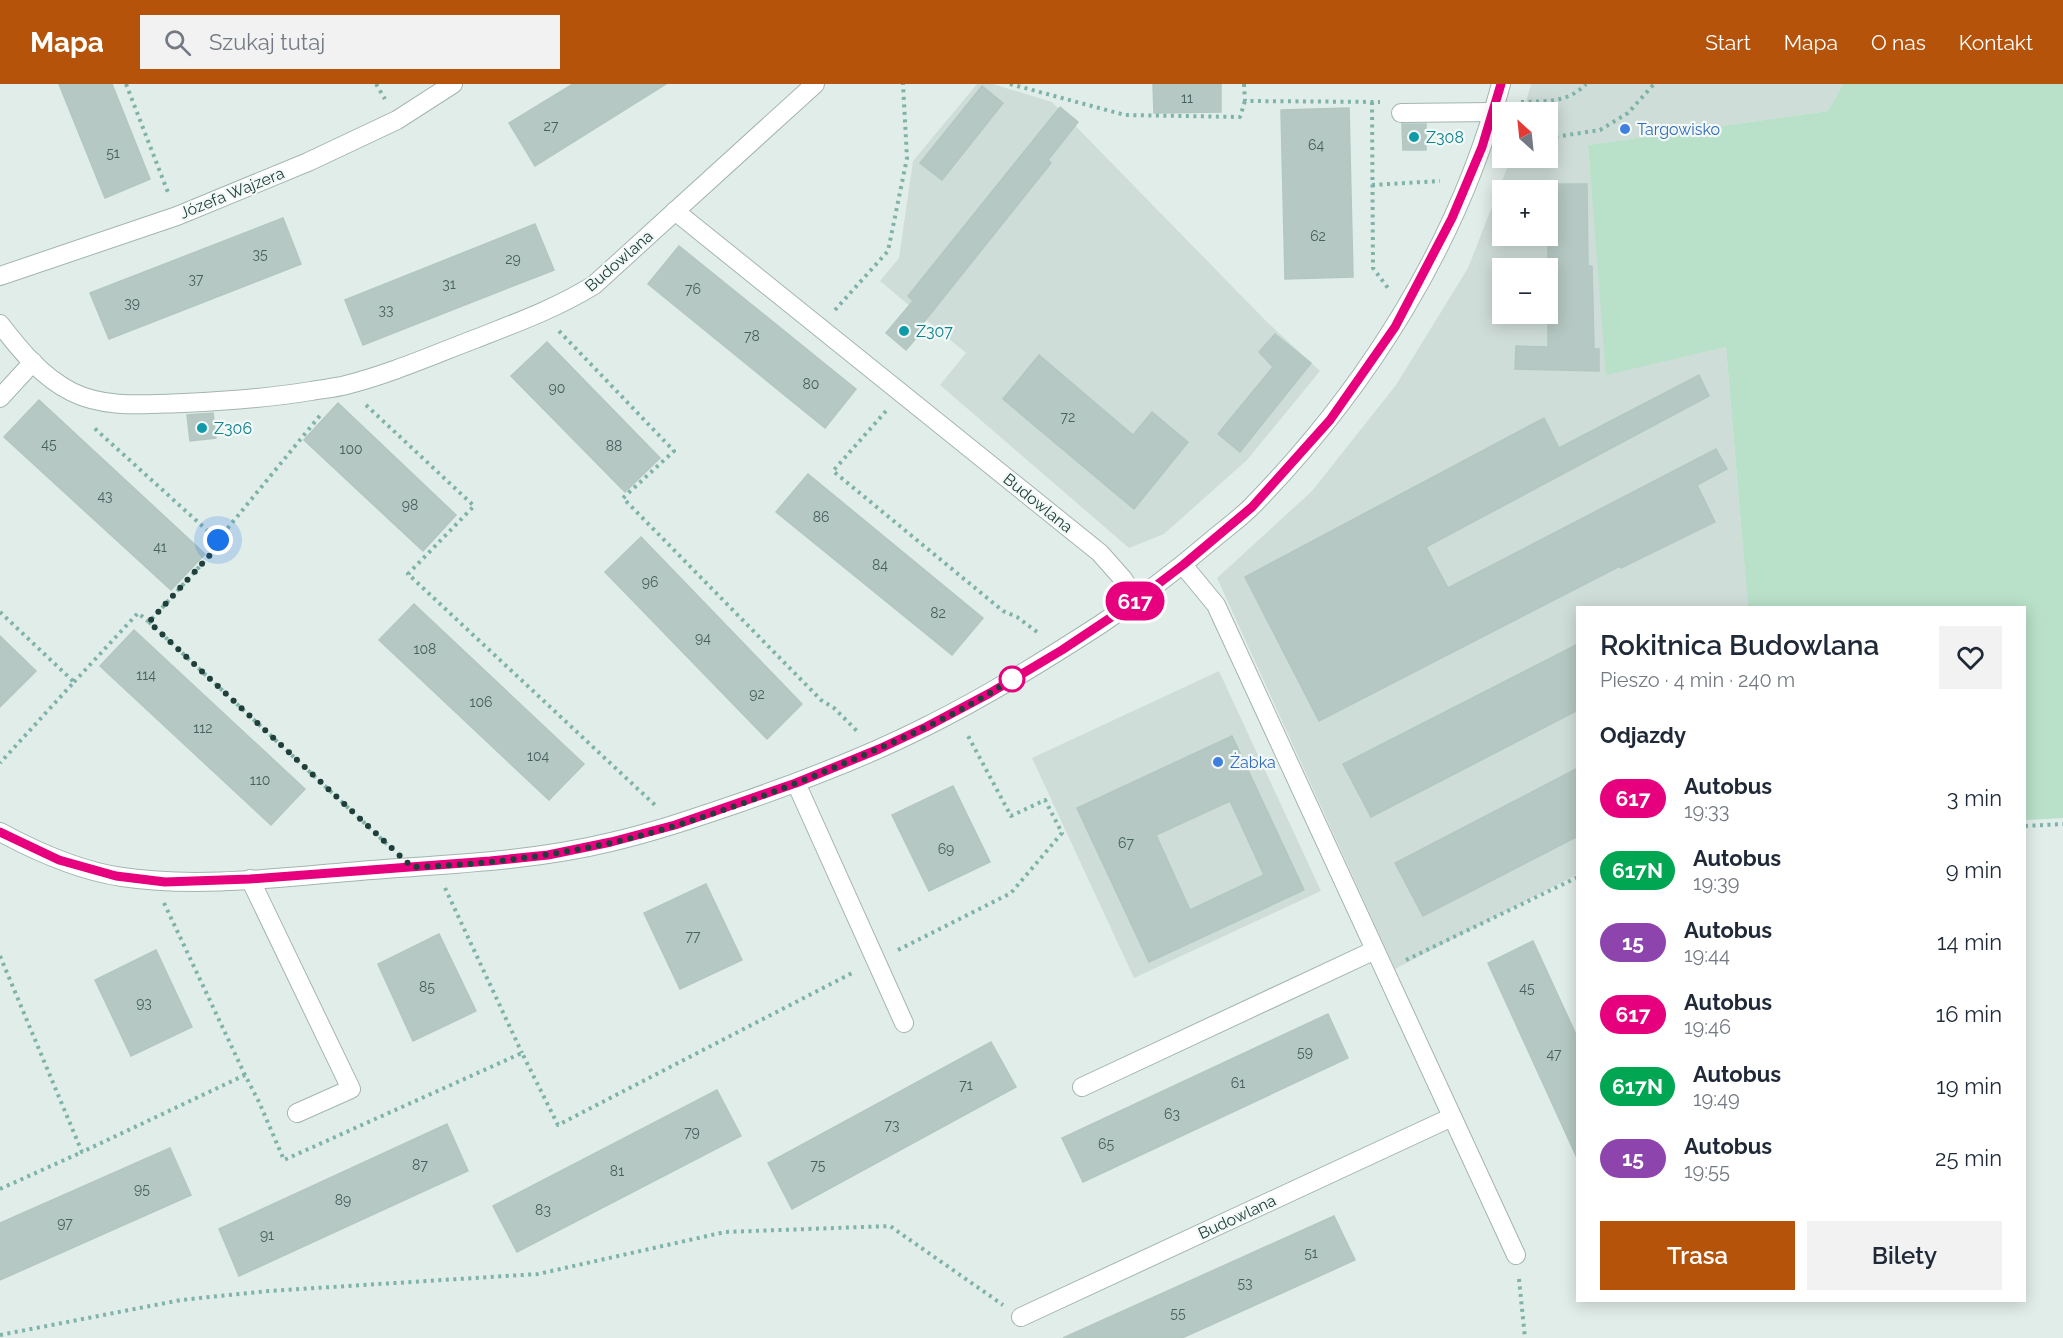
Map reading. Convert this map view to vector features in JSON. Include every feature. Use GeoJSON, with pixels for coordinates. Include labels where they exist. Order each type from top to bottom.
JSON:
{"type":"FeatureCollection","features":[{"type":"Feature","properties":{"kind":"street","name":"Józefa Wajzera"},"geometry":{"type":"LineString","coordinates":[[0,276],[177,216],[366,136],[407,114],[453,84]]}},
{"type":"Feature","properties":{"kind":"street"},"geometry":{"type":"LineString","coordinates":[[675,211],[815,84]]}},
{"type":"Feature","properties":{"kind":"street"},"geometry":{"type":"LineString","coordinates":[[1496,102],[1501,84]]}},
{"type":"Feature","properties":{"kind":"street"},"geometry":{"type":"LineString","coordinates":[[1401,113],[1492,112]]}},
{"type":"Feature","properties":{"kind":"street"},"geometry":{"type":"LineString","coordinates":[[0,832],[59,860],[116,876],[165,882],[250,879],[435,866],[548,855],[611,842],[675,825],[796,783],[898,740],[990,693],[1062,650],[1137,600],[1252,507],[1330,420],[1395,327],[1452,218],[1482,147],[1492,115]]}},
{"type":"Feature","properties":{"kind":"street","name":"Budowlana"},"geometry":{"type":"LineString","coordinates":[[0,324],[18,347],[49,377],[73,393],[99,400],[132,405],[278,396],[345,386],[410,364],[567,302],[594,285],[675,211],[1100,553],[1123,579],[1137,600]]}},
{"type":"Feature","properties":{"kind":"street"},"geometry":{"type":"LineString","coordinates":[[0,398],[33,362]]}},
{"type":"Feature","properties":{"kind":"street"},"geometry":{"type":"LineString","coordinates":[[1183,565],[1216,605],[1516,1255]]}},
{"type":"Feature","properties":{"kind":"street"},"geometry":{"type":"LineString","coordinates":[[796,783],[904,1023]]}},
{"type":"Feature","properties":{"kind":"street"},"geometry":{"type":"LineString","coordinates":[[250,879],[351,1089],[297,1113]]}},
{"type":"Feature","properties":{"kind":"street"},"geometry":{"type":"LineString","coordinates":[[1082,1087],[1375,950]]}},
{"type":"Feature","properties":{"kind":"street","name":"Budowlana"},"geometry":{"type":"LineString","coordinates":[[1021,1317],[1452,1117]]}},
{"type":"Feature","properties":{"kind":"path"},"geometry":{"type":"LineString","coordinates":[[126,84],[177,216]]}},
{"type":"Feature","properties":{"kind":"path"},"geometry":{"type":"LineString","coordinates":[[820,327],[888,251],[907,158],[903,84]]}},
{"type":"Feature","properties":{"kind":"path"},"geometry":{"type":"LineString","coordinates":[[1010,84],[1125,115],[1240,117],[1245,101],[1244,84]]}},
{"type":"Feature","properties":{"kind":"path"},"geometry":{"type":"LineString","coordinates":[[1521,102],[1555,101],[1570,97],[1586,84]]}},
{"type":"Feature","properties":{"kind":"path"},"geometry":{"type":"LineString","coordinates":[[1558,136],[1600,130],[1628,113],[1654,84]]}},
{"type":"Feature","properties":{"kind":"path"},"geometry":{"type":"LineString","coordinates":[[1245,101],[1384,102]]}},
{"type":"Feature","properties":{"kind":"path"},"geometry":{"type":"LineString","coordinates":[[1372,102],[1373,268],[1404,310]]}},
{"type":"Feature","properties":{"kind":"path"},"geometry":{"type":"LineString","coordinates":[[1372,185],[1440,181]]}},
{"type":"Feature","properties":{"kind":"path"},"geometry":{"type":"LineString","coordinates":[[542,313],[674,451],[623,498],[821,700],[834,708],[857,731]]}},
{"type":"Feature","properties":{"kind":"path"},"geometry":{"type":"LineString","coordinates":[[218,540],[345,386],[474,506],[408,574],[675,825]]}},
{"type":"Feature","properties":{"kind":"path"},"geometry":{"type":"LineString","coordinates":[[902,392],[833,471],[1003,611],[1017,617],[1037,632]]}},
{"type":"Feature","properties":{"kind":"path"},"geometry":{"type":"LineString","coordinates":[[73,393],[84,419],[221,543],[149,622]]}},
{"type":"Feature","properties":{"kind":"path"},"geometry":{"type":"LineString","coordinates":[[0,612],[74,682]]}},
{"type":"Feature","properties":{"kind":"path"},"geometry":{"type":"LineString","coordinates":[[0,763],[138,613],[412,867]]}},
{"type":"Feature","properties":{"kind":"path"},"geometry":{"type":"LineString","coordinates":[[435,866],[558,1125],[1011,893],[1062,833],[1045,800],[1011,816],[968,734]]}},
{"type":"Feature","properties":{"kind":"path"},"geometry":{"type":"LineString","coordinates":[[2026,826],[2063,824]]}},
{"type":"Feature","properties":{"kind":"path"},"geometry":{"type":"LineString","coordinates":[[1384,970],[1576,878]]}},
{"type":"Feature","properties":{"kind":"path"},"geometry":{"type":"LineString","coordinates":[[165,882],[164,905],[259,1102],[284,1160],[522,1053]]}},
{"type":"Feature","properties":{"kind":"path"},"geometry":{"type":"LineString","coordinates":[[0,956],[82,1152]]}},
{"type":"Feature","properties":{"kind":"path"},"geometry":{"type":"LineString","coordinates":[[0,1189],[245,1075]]}},
{"type":"Feature","properties":{"kind":"path"},"geometry":{"type":"LineString","coordinates":[[0,1335],[181,1300],[268,1291],[538,1274],[724,1232],[890,1226],[1021,1317]]}},
{"type":"Feature","properties":{"kind":"path"},"geometry":{"type":"LineString","coordinates":[[1516,1255],[1525,1338]]}},
{"type":"Feature","properties":{"kind":"shaded area"},"geometry":{"type":"Polygon","coordinates":[[[977,84],[993,84],[1052,102],[1267,322],[1320,371],[1247,460],[1164,534],[1129,548],[940,385],[966,353],[880,281],[899,258],[913,161],[977,84]]]}},
{"type":"Feature","properties":{"kind":"shaded area"},"geometry":{"type":"Polygon","coordinates":[[[1531,84],[1843,84],[1828,111],[1588,145],[1607,374],[1726,347],[1748,606],[1576,606],[1576,875],[1395,969],[1217,578],[1312,491],[1396,385],[1468,268],[1492,207],[1492,246],[1558,246],[1558,180],[1502,180],[1507,168],[1558,168],[1558,102],[1526,102],[1531,84]]]}},
{"type":"Feature","properties":{"kind":"shaded area"},"geometry":{"type":"Polygon","coordinates":[[[1219,671],[1321,891],[1134,978],[1032,758],[1219,671]]]}},
{"type":"Feature","properties":{"kind":"green space"},"geometry":{"type":"Polygon","coordinates":[[[1843,84],[2063,84],[2063,818],[2026,820],[2026,606],[1748,606],[1726,347],[1606,375],[1588,145],[1828,111],[1843,84]]]}},
{"type":"Feature","properties":{"kind":"building"},"geometry":{"type":"Polygon","coordinates":[[[59,84],[112,84],[150,179],[105,198],[59,84]]]}},
{"type":"Feature","properties":{"kind":"building"},"geometry":{"type":"Polygon","coordinates":[[[573,84],[666,84],[535,166],[509,123],[573,84]]]}},
{"type":"Feature","properties":{"kind":"building"},"geometry":{"type":"Polygon","coordinates":[[[1153,84],[1221,84],[1221,112],[1154,113],[1153,84]]]}},
{"type":"Feature","properties":{"kind":"building"},"geometry":{"type":"Polygon","coordinates":[[[982,86],[1003,103],[942,180],[920,163],[982,86]]]}},
{"type":"Feature","properties":{"kind":"building"},"geometry":{"type":"Polygon","coordinates":[[[1060,107],[1078,122],[1048,160],[1051,163],[920,327],[923,330],[906,350],[886,333],[913,301],[908,296],[1060,107]]]}},
{"type":"Feature","properties":{"kind":"building"},"geometry":{"type":"Polygon","coordinates":[[[1349,108],[1353,277],[1285,279],[1281,110],[1349,108]]]}},
{"type":"Feature","properties":{"kind":"building","name":"Z308"},"geometry":{"type":"Polygon","coordinates":[[[1402,124],[1426,124],[1426,150],[1403,150],[1402,124]]]}},
{"type":"Feature","properties":{"kind":"building"},"geometry":{"type":"Polygon","coordinates":[[[1558,184],[1587,184],[1588,266],[1592,266],[1594,349],[1599,349],[1599,371],[1515,369],[1516,346],[1548,347],[1548,324],[1558,324],[1558,258],[1548,258],[1548,246],[1558,246],[1558,184]]]}},
{"type":"Feature","properties":{"kind":"building"},"geometry":{"type":"Polygon","coordinates":[[[283,218],[301,264],[109,339],[90,293],[283,218]]]}},
{"type":"Feature","properties":{"kind":"building"},"geometry":{"type":"Polygon","coordinates":[[[535,224],[554,270],[363,345],[345,300],[535,224]]]}},
{"type":"Feature","properties":{"kind":"building"},"geometry":{"type":"Polygon","coordinates":[[[679,246],[856,389],[825,428],[648,284],[679,246]]]}},
{"type":"Feature","properties":{"kind":"building"},"geometry":{"type":"Polygon","coordinates":[[[1275,334],[1311,363],[1240,452],[1218,434],[1273,367],[1259,352],[1275,334]]]}},
{"type":"Feature","properties":{"kind":"building"},"geometry":{"type":"Polygon","coordinates":[[[547,342],[660,458],[625,492],[511,376],[547,342]]]}},
{"type":"Feature","properties":{"kind":"building"},"geometry":{"type":"Polygon","coordinates":[[[1039,355],[1133,435],[1152,412],[1188,442],[1134,509],[1003,399],[1039,355]]]}},
{"type":"Feature","properties":{"kind":"building"},"geometry":{"type":"Polygon","coordinates":[[[1699,375],[1709,396],[1426,547],[1448,588],[1716,449],[1727,469],[1697,485],[1715,522],[1621,568],[1620,566],[1319,721],[1245,577],[1544,418],[1559,448],[1699,375]]]}},
{"type":"Feature","properties":{"kind":"building"},"geometry":{"type":"Polygon","coordinates":[[[39,400],[205,554],[171,590],[4,437],[39,400]]]}},
{"type":"Feature","properties":{"kind":"building"},"geometry":{"type":"Polygon","coordinates":[[[338,403],[456,515],[423,551],[304,440],[338,403]]]}},
{"type":"Feature","properties":{"kind":"building","name":"Z306"},"geometry":{"type":"Polygon","coordinates":[[[213,413],[216,438],[190,441],[187,415],[213,413]]]}},
{"type":"Feature","properties":{"kind":"building"},"geometry":{"type":"Polygon","coordinates":[[[808,474],[983,618],[952,655],[776,512],[808,474]]]}},
{"type":"Feature","properties":{"kind":"building"},"geometry":{"type":"Polygon","coordinates":[[[641,537],[802,704],[767,739],[605,572],[641,537]]]}},
{"type":"Feature","properties":{"kind":"building"},"geometry":{"type":"Polygon","coordinates":[[[414,604],[584,764],[549,800],[379,640],[414,604]]]}},
{"type":"Feature","properties":{"kind":"building"},"geometry":{"type":"Polygon","coordinates":[[[134,630],[305,789],[271,825],[100,666],[134,630]]]}},
{"type":"Feature","properties":{"kind":"building"},"geometry":{"type":"Polygon","coordinates":[[[0,636],[36,671],[0,707],[0,636]]]}},
{"type":"Feature","properties":{"kind":"building"},"geometry":{"type":"Polygon","coordinates":[[[1576,645],[1576,711],[1371,817],[1343,764],[1576,645]]]}},
{"type":"Feature","properties":{"kind":"building"},"geometry":{"type":"Polygon","coordinates":[[[1232,736],[1304,890],[1149,962],[1077,808],[1232,736]],[[1230,801],[1156,835],[1190,910],[1264,875],[1230,801]]]}},
{"type":"Feature","properties":{"kind":"building"},"geometry":{"type":"Polygon","coordinates":[[[1576,769],[1576,837],[1423,916],[1395,863],[1576,769]]]}},
{"type":"Feature","properties":{"kind":"building"},"geometry":{"type":"Polygon","coordinates":[[[953,786],[990,862],[929,891],[892,815],[953,786]]]}},
{"type":"Feature","properties":{"kind":"building"},"geometry":{"type":"Polygon","coordinates":[[[706,884],[742,960],[680,989],[644,913],[706,884]]]}},
{"type":"Feature","properties":{"kind":"building"},"geometry":{"type":"Polygon","coordinates":[[[439,934],[476,1011],[413,1041],[378,964],[439,934]]]}},
{"type":"Feature","properties":{"kind":"building"},"geometry":{"type":"Polygon","coordinates":[[[1533,941],[1576,1035],[1576,1156],[1488,963],[1533,941]]]}},
{"type":"Feature","properties":{"kind":"building"},"geometry":{"type":"Polygon","coordinates":[[[156,950],[192,1027],[131,1056],[95,980],[156,950]]]}},
{"type":"Feature","properties":{"kind":"building"},"geometry":{"type":"Polygon","coordinates":[[[1328,1014],[1348,1058],[1083,1182],[1062,1138],[1328,1014]]]}},
{"type":"Feature","properties":{"kind":"building"},"geometry":{"type":"Polygon","coordinates":[[[991,1042],[1016,1087],[792,1209],[768,1163],[991,1042]]]}},
{"type":"Feature","properties":{"kind":"building"},"geometry":{"type":"Polygon","coordinates":[[[717,1090],[741,1136],[517,1252],[493,1206],[717,1090]]]}},
{"type":"Feature","properties":{"kind":"building"},"geometry":{"type":"Polygon","coordinates":[[[447,1124],[468,1171],[239,1276],[219,1229],[447,1124]]]}},
{"type":"Feature","properties":{"kind":"building"},"geometry":{"type":"Polygon","coordinates":[[[170,1148],[191,1195],[0,1280],[0,1223],[170,1148]]]}},
{"type":"Feature","properties":{"kind":"building"},"geometry":{"type":"Polygon","coordinates":[[[1334,1216],[1355,1260],[1182,1338],[1063,1338],[1334,1216]]]}},
{"type":"Feature","properties":{"kind":"bus line","name":"617"},"geometry":{"type":"LineString","coordinates":[[0,832],[59,860],[116,876],[165,882],[250,879],[435,866],[548,855],[611,842],[675,825],[796,783],[926,727],[990,693],[1062,650],[1137,600],[1252,507],[1330,420],[1395,327],[1452,218],[1482,147],[1501,84]]}},
{"type":"Feature","properties":{"kind":"place","name":"Targowisko"},"geometry":{"type":"Point","coordinates":[1625,129]}},
{"type":"Feature","properties":{"kind":"place","name":"Z308"},"geometry":{"type":"Point","coordinates":[1414,137]}},
{"type":"Feature","properties":{"kind":"place","name":"Z307"},"geometry":{"type":"Point","coordinates":[904,331]}},
{"type":"Feature","properties":{"kind":"place","name":"Z306"},"geometry":{"type":"Point","coordinates":[202,428]}},
{"type":"Feature","properties":{"kind":"place","name":"Żabka"},"geometry":{"type":"Point","coordinates":[1218,762]}},
{"type":"Feature","properties":{"kind":"route"},"geometry":{"type":"LineString","coordinates":[[218,540],[221,543],[149,622],[412,867],[548,855],[611,842],[675,825],[796,783],[879,749],[926,727],[1012,679]]}}]}
